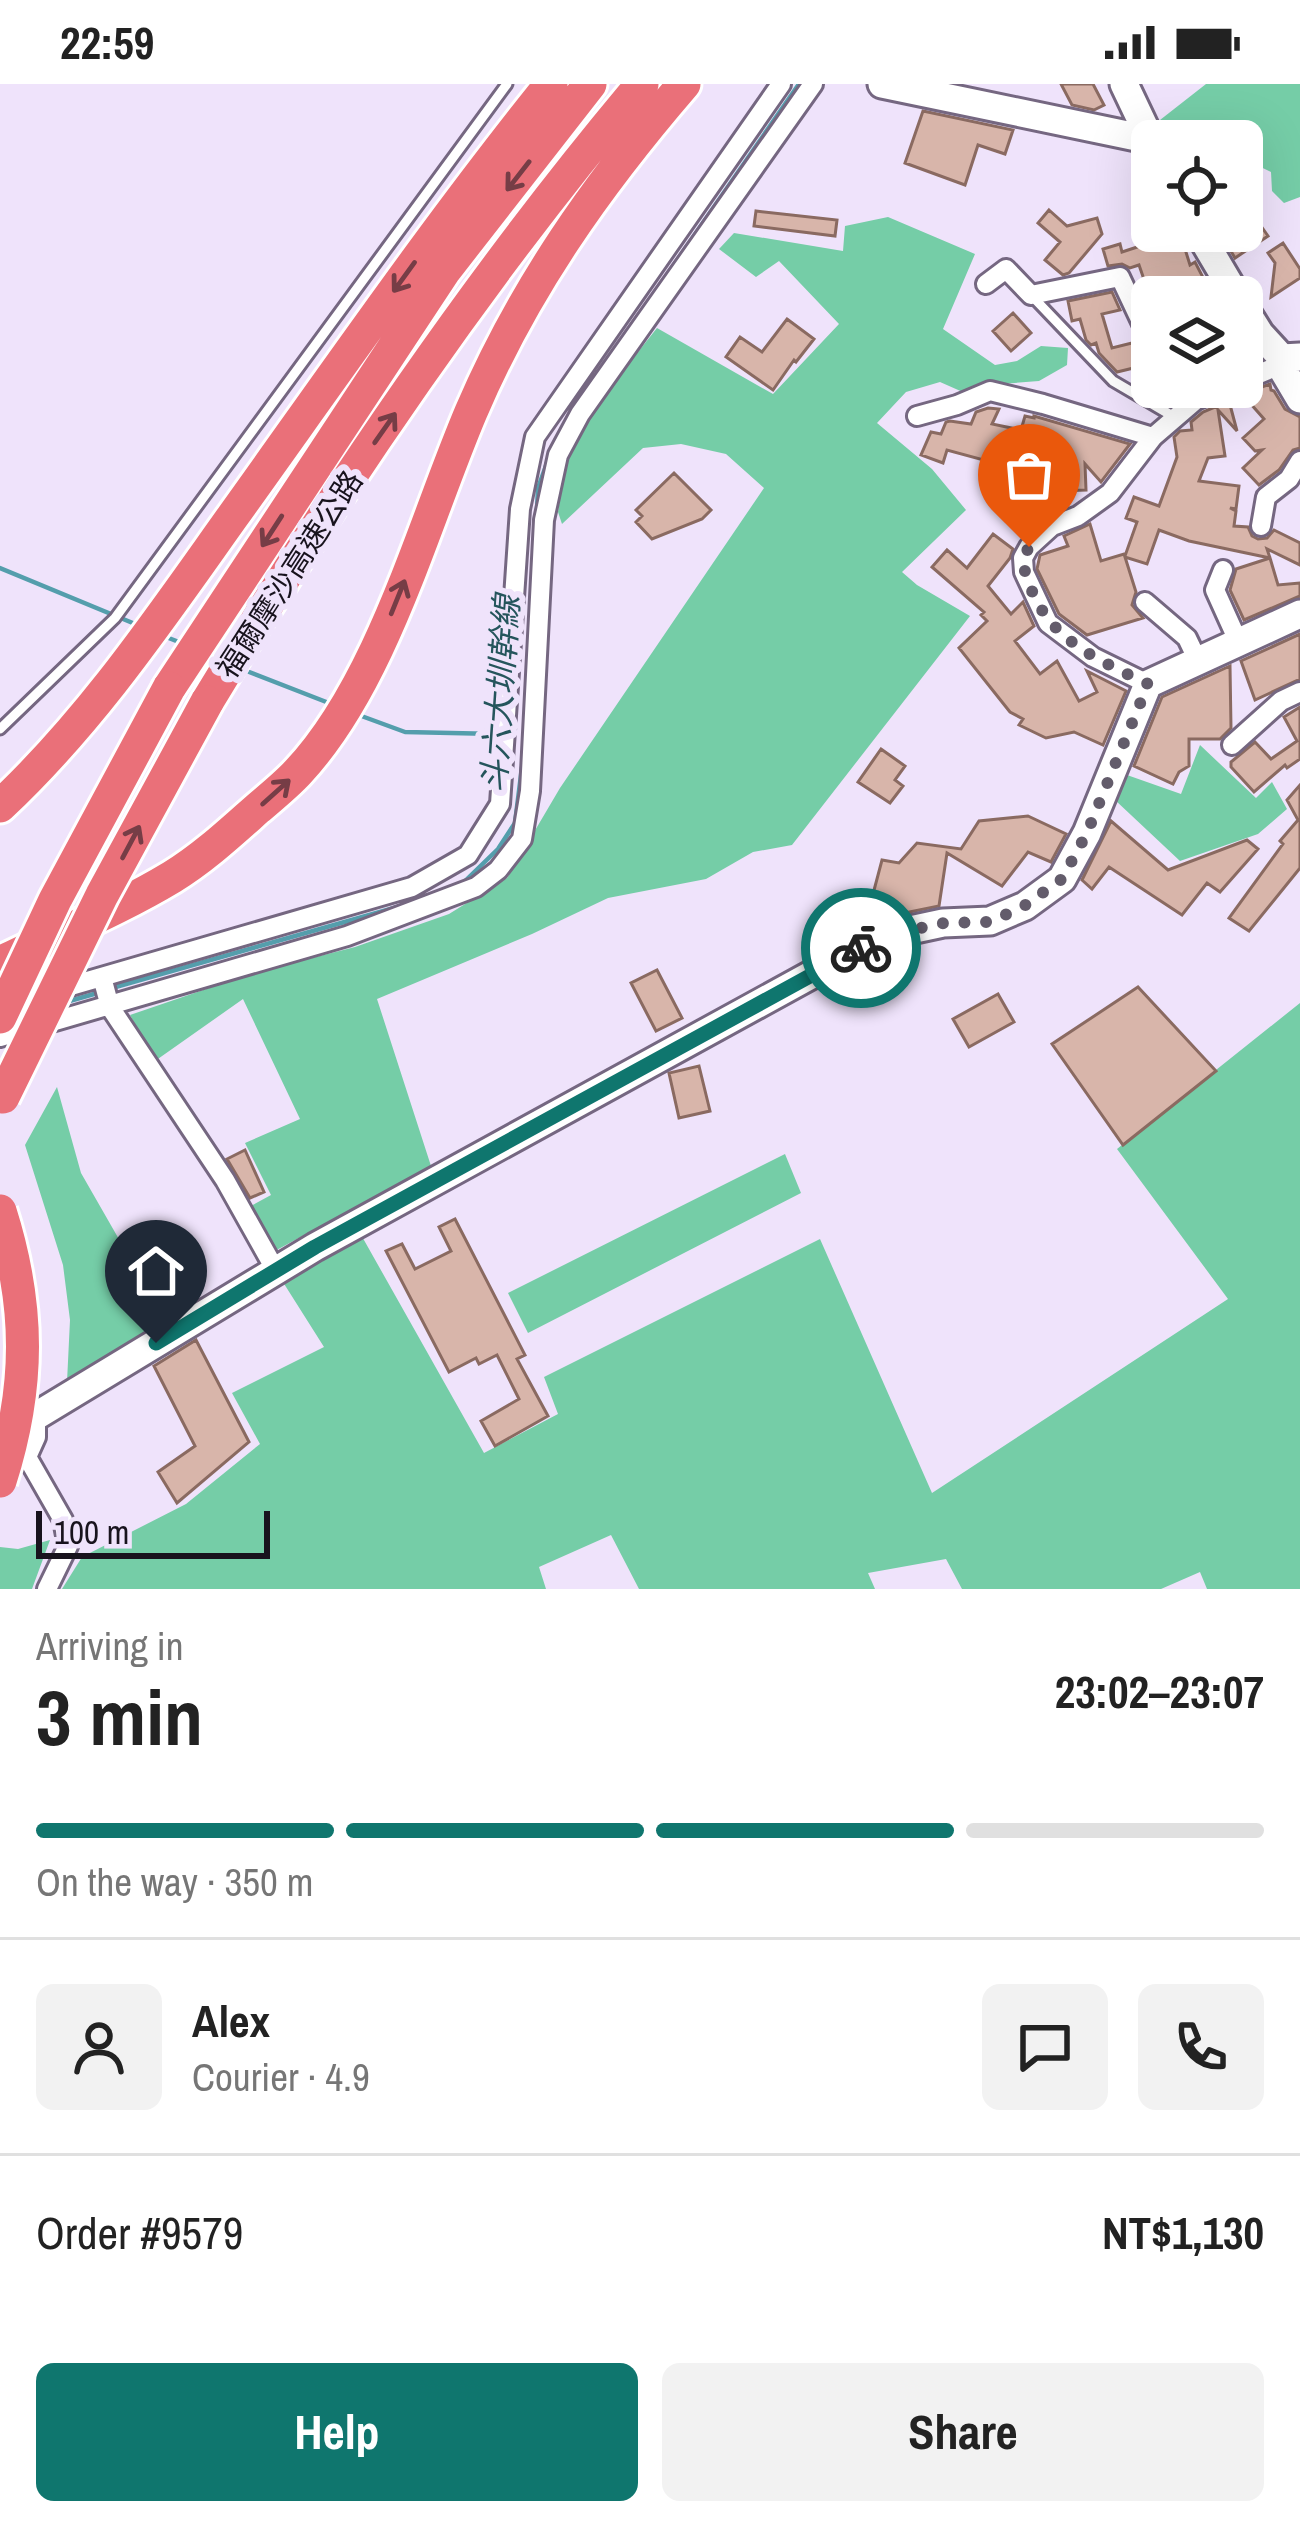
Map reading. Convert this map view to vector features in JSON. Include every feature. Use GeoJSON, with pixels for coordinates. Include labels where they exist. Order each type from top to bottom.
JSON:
{"type":"FeatureCollection","features":[{"type":"Feature","properties":{"kind":"highway"},"geometry":{"type":"LineString","coordinates":[[0,806],[36,772],[153,631],[472,182],[551,84]]}},
{"type":"Feature","properties":{"kind":"highway","name":"福爾摩沙高速公路"},"geometry":{"type":"LineString","coordinates":[[0,1017],[56,900],[170,688],[445,270],[590,84]]}},
{"type":"Feature","properties":{"kind":"highway","name":"福爾摩沙高速公路"},"geometry":{"type":"LineString","coordinates":[[1,1100],[102,895],[207,702],[289,567],[473,301],[642,84]]}},
{"type":"Feature","properties":{"kind":"highway"},"geometry":{"type":"LineString","coordinates":[[0,963],[170,878],[211,850],[298,773],[344,709],[384,629],[472,410],[516,317],[567,232],[685,84]]}},
{"type":"Feature","properties":{"kind":"highway"},"geometry":{"type":"LineString","coordinates":[[0,1211],[11,1244],[25,1327],[13,1442],[0,1481]]}},
{"type":"Feature","properties":{"kind":"street"},"geometry":{"type":"LineString","coordinates":[[0,1006],[412,886],[468,855],[500,804],[520,509],[535,436],[781,84]]}},
{"type":"Feature","properties":{"kind":"street"},"geometry":{"type":"LineString","coordinates":[[0,1037],[347,936],[476,887],[498,870],[522,839],[530,791],[544,520],[558,454],[580,414],[813,84]]}},
{"type":"Feature","properties":{"kind":"street"},"geometry":{"type":"LineString","coordinates":[[882,84],[1131,138]]}},
{"type":"Feature","properties":{"kind":"street"},"geometry":{"type":"LineString","coordinates":[[1131,88],[1143,120]]}},
{"type":"Feature","properties":{"kind":"street"},"geometry":{"type":"LineString","coordinates":[[986,284],[1006,269],[1031,295],[1120,277],[1131,300]]}},
{"type":"Feature","properties":{"kind":"street"},"geometry":{"type":"LineString","coordinates":[[1263,337],[1287,360],[1300,399]]}},
{"type":"Feature","properties":{"kind":"street"},"geometry":{"type":"LineString","coordinates":[[916,416],[990,391],[1154,437]]}},
{"type":"Feature","properties":{"kind":"street"},"geometry":{"type":"LineString","coordinates":[[1148,684],[1093,657],[1048,623],[1024,572],[1023,558],[1052,526],[1078,516],[1110,493],[1182,408]]}},
{"type":"Feature","properties":{"kind":"street"},"geometry":{"type":"LineString","coordinates":[[1261,526],[1266,497],[1289,479],[1300,461]]}},
{"type":"Feature","properties":{"kind":"street"},"geometry":{"type":"LineString","coordinates":[[1223,570],[1215,590],[1238,641]]}},
{"type":"Feature","properties":{"kind":"street"},"geometry":{"type":"LineString","coordinates":[[1145,602],[1187,638],[1197,659]]}},
{"type":"Feature","properties":{"kind":"street"},"geometry":{"type":"LineString","coordinates":[[0,1437],[276,1271],[882,936],[944,923],[990,922],[1024,906],[1062,879],[1087,833],[1148,684],[1300,614]]}},
{"type":"Feature","properties":{"kind":"street"},"geometry":{"type":"LineString","coordinates":[[1232,745],[1281,701],[1300,692]]}},
{"type":"Feature","properties":{"kind":"street"},"geometry":{"type":"LineString","coordinates":[[102,977],[110,1007],[225,1180],[276,1271]]}},
{"type":"Feature","properties":{"kind":"street"},"geometry":{"type":"LineString","coordinates":[[36,1416],[36,1437],[27,1457],[63,1520],[68,1546],[47,1589]]}},
{"type":"Feature","properties":{"kind":"lane"},"geometry":{"type":"LineString","coordinates":[[0,729],[115,618],[507,84]]}},
{"type":"Feature","properties":{"kind":"lane"},"geometry":{"type":"LineString","coordinates":[[1031,295],[1113,381],[1176,418]]}},
{"type":"Feature","properties":{"kind":"green space"},"geometry":{"type":"Polygon","coordinates":[[[1206,84],[1300,84],[1300,197],[1284,203],[1272,191],[1271,172],[1263,168],[1263,120],[1160,120],[1206,84]]]}},
{"type":"Feature","properties":{"kind":"green space"},"geometry":{"type":"Polygon","coordinates":[[[888,217],[975,254],[943,329],[995,365],[1017,361],[1041,346],[1068,348],[1067,365],[1039,381],[965,393],[940,382],[906,392],[877,423],[932,469],[966,510],[902,572],[970,616],[792,845],[753,852],[706,879],[608,898],[377,999],[431,1166],[273,1252],[249,1207],[271,1195],[245,1143],[300,1119],[243,999],[155,1061],[130,1015],[449,914],[507,878],[560,788],[764,488],[726,454],[681,444],[643,448],[562,524],[558,512],[569,439],[657,328],[773,394],[839,324],[779,261],[756,277],[719,249],[734,233],[843,251],[845,226],[888,217]]]}},
{"type":"Feature","properties":{"kind":"green space"},"geometry":{"type":"Polygon","coordinates":[[[1200,745],[1256,798],[1272,782],[1287,809],[1258,834],[1180,861],[1115,800],[1127,775],[1181,794],[1200,745]]]}},
{"type":"Feature","properties":{"kind":"green space"},"geometry":{"type":"Polygon","coordinates":[[[1300,1003],[1300,1589],[1207,1589],[1200,1572],[1161,1589],[962,1589],[946,1559],[868,1573],[875,1589],[639,1589],[611,1535],[539,1567],[546,1589],[62,1589],[82,1557],[186,1504],[260,1444],[232,1393],[324,1347],[281,1279],[360,1233],[484,1453],[558,1414],[544,1377],[820,1239],[932,1493],[1228,1299],[1117,1149],[1300,1003]]]}},
{"type":"Feature","properties":{"kind":"green space"},"geometry":{"type":"Polygon","coordinates":[[[57,1087],[81,1173],[167,1323],[67,1382],[70,1320],[63,1265],[25,1145],[57,1087]]]}},
{"type":"Feature","properties":{"kind":"green space"},"geometry":{"type":"Polygon","coordinates":[[[785,1154],[801,1193],[528,1333],[508,1293],[785,1154]]]}},
{"type":"Feature","properties":{"kind":"green space"},"geometry":{"type":"Polygon","coordinates":[[[50,1540],[32,1589],[0,1589],[0,1547],[18,1549],[50,1540]]]}},
{"type":"Feature","properties":{"kind":"building"},"geometry":{"type":"Polygon","coordinates":[[[1061,84],[1093,84],[1104,105],[1094,110],[1072,105],[1061,84]]]}},
{"type":"Feature","properties":{"kind":"building"},"geometry":{"type":"Polygon","coordinates":[[[923,111],[1013,130],[1005,154],[978,145],[965,185],[905,163],[923,111]]]}},
{"type":"Feature","properties":{"kind":"building"},"geometry":{"type":"Polygon","coordinates":[[[1049,210],[1067,226],[1097,218],[1102,234],[1063,275],[1045,260],[1060,242],[1038,223],[1049,210]]]}},
{"type":"Feature","properties":{"kind":"building"},"geometry":{"type":"Polygon","coordinates":[[[756,211],[837,220],[835,236],[754,226],[756,211]]]}},
{"type":"Feature","properties":{"kind":"building"},"geometry":{"type":"Polygon","coordinates":[[[1283,243],[1300,269],[1300,278],[1271,297],[1275,263],[1268,253],[1283,243]]]}},
{"type":"Feature","properties":{"kind":"building"},"geometry":{"type":"Polygon","coordinates":[[[1120,244],[1122,252],[1186,252],[1190,265],[1195,262],[1202,276],[1143,276],[1139,265],[1108,266],[1103,249],[1120,244]]]}},
{"type":"Feature","properties":{"kind":"building"},"geometry":{"type":"Polygon","coordinates":[[[1112,292],[1120,310],[1102,314],[1112,348],[1131,343],[1131,369],[1117,372],[1096,343],[1086,340],[1080,319],[1072,321],[1068,301],[1112,292]]]}},
{"type":"Feature","properties":{"kind":"building"},"geometry":{"type":"Polygon","coordinates":[[[1013,313],[1031,333],[1011,351],[993,331],[1013,313]]]}},
{"type":"Feature","properties":{"kind":"building"},"geometry":{"type":"Polygon","coordinates":[[[787,319],[814,339],[773,390],[726,357],[740,337],[762,352],[787,319]]]}},
{"type":"Feature","properties":{"kind":"building"},"geometry":{"type":"Polygon","coordinates":[[[1270,384],[1285,409],[1300,417],[1300,448],[1259,485],[1243,468],[1262,450],[1255,451],[1243,438],[1264,419],[1254,408],[1263,408],[1263,386],[1270,384]]]}},
{"type":"Feature","properties":{"kind":"building"},"geometry":{"type":"Polygon","coordinates":[[[1231,408],[1237,431],[1218,410],[1225,456],[1208,458],[1199,481],[1239,486],[1236,509],[1230,508],[1236,511],[1234,526],[1248,527],[1258,539],[1274,530],[1300,543],[1300,565],[1267,549],[1270,558],[1159,530],[1147,564],[1125,557],[1136,592],[1132,605],[1143,618],[1087,635],[1059,614],[1037,569],[1040,555],[1068,546],[1064,536],[1090,524],[1101,561],[1125,556],[1137,522],[1126,518],[1134,497],[1159,506],[1177,457],[1174,437],[1192,430],[1191,422],[1203,412],[1231,408]]]}},
{"type":"Feature","properties":{"kind":"building"},"geometry":{"type":"Polygon","coordinates":[[[999,409],[992,424],[1021,430],[1025,416],[1034,416],[1130,444],[1101,482],[1085,464],[1086,490],[1055,491],[1055,510],[1039,514],[1036,494],[990,485],[995,463],[947,450],[943,463],[921,455],[931,432],[941,434],[950,421],[971,424],[976,412],[999,409]]]}},
{"type":"Feature","properties":{"kind":"building"},"geometry":{"type":"Polygon","coordinates":[[[674,473],[711,510],[702,519],[652,539],[636,522],[642,516],[636,510],[674,473]]]}},
{"type":"Feature","properties":{"kind":"building"},"geometry":{"type":"Polygon","coordinates":[[[993,534],[1013,549],[988,586],[1011,614],[1023,602],[1034,626],[1015,641],[1040,674],[1057,661],[1079,701],[1097,692],[1087,671],[1126,691],[1103,745],[1074,732],[1046,738],[1019,725],[1023,719],[1010,712],[959,648],[987,621],[981,615],[984,612],[932,567],[947,550],[967,568],[993,534]]]}},
{"type":"Feature","properties":{"kind":"building"},"geometry":{"type":"Polygon","coordinates":[[[1270,558],[1278,585],[1300,583],[1300,596],[1244,620],[1230,590],[1236,569],[1270,558]]]}},
{"type":"Feature","properties":{"kind":"building"},"geometry":{"type":"Polygon","coordinates":[[[1300,634],[1300,679],[1255,700],[1241,661],[1300,634]]]}},
{"type":"Feature","properties":{"kind":"building"},"geometry":{"type":"Polygon","coordinates":[[[1230,666],[1231,728],[1220,739],[1189,739],[1189,766],[1173,784],[1134,766],[1162,697],[1230,666]]]}},
{"type":"Feature","properties":{"kind":"building"},"geometry":{"type":"Polygon","coordinates":[[[1300,707],[1300,759],[1285,765],[1254,792],[1231,762],[1255,742],[1271,759],[1297,741],[1284,717],[1300,707]]]}},
{"type":"Feature","properties":{"kind":"building"},"geometry":{"type":"Polygon","coordinates":[[[881,749],[905,766],[895,780],[903,786],[890,803],[858,782],[881,749]]]}},
{"type":"Feature","properties":{"kind":"building"},"geometry":{"type":"Polygon","coordinates":[[[1300,785],[1300,868],[1249,931],[1229,918],[1298,820],[1287,800],[1300,785]]]}},
{"type":"Feature","properties":{"kind":"building"},"geometry":{"type":"Polygon","coordinates":[[[1028,816],[1066,834],[1051,862],[1028,852],[1002,886],[947,853],[939,906],[880,918],[873,894],[882,860],[899,863],[917,843],[961,849],[979,821],[1028,816]]]}},
{"type":"Feature","properties":{"kind":"building"},"geometry":{"type":"Polygon","coordinates":[[[1111,821],[1168,870],[1247,840],[1258,849],[1220,892],[1207,883],[1182,915],[1109,867],[1092,889],[1082,880],[1111,821]]]}},
{"type":"Feature","properties":{"kind":"building"},"geometry":{"type":"Polygon","coordinates":[[[657,970],[682,1018],[656,1031],[631,983],[657,970]]]}},
{"type":"Feature","properties":{"kind":"building"},"geometry":{"type":"Polygon","coordinates":[[[1138,987],[1216,1071],[1123,1145],[1052,1044],[1138,987]]]}},
{"type":"Feature","properties":{"kind":"building"},"geometry":{"type":"Polygon","coordinates":[[[998,994],[1014,1022],[969,1047],[953,1019],[998,994]]]}},
{"type":"Feature","properties":{"kind":"building"},"geometry":{"type":"Polygon","coordinates":[[[699,1066],[710,1111],[679,1118],[669,1073],[699,1066]]]}},
{"type":"Feature","properties":{"kind":"building"},"geometry":{"type":"Polygon","coordinates":[[[245,1150],[264,1192],[250,1198],[227,1159],[245,1150]]]}},
{"type":"Feature","properties":{"kind":"building"},"geometry":{"type":"Polygon","coordinates":[[[455,1219],[525,1355],[517,1359],[548,1416],[495,1446],[481,1421],[519,1399],[497,1355],[479,1364],[476,1358],[449,1372],[386,1251],[402,1244],[415,1269],[451,1251],[439,1227],[455,1219]]]}},
{"type":"Feature","properties":{"kind":"building"},"geometry":{"type":"Polygon","coordinates":[[[196,1340],[249,1442],[177,1503],[158,1472],[195,1446],[154,1366],[196,1340]]]}},
{"type":"Feature","properties":{"kind":"waterway","name":"斗六大圳幹線"},"geometry":{"type":"LineString","coordinates":[[669,272],[799,84]]}},
{"type":"Feature","properties":{"kind":"waterway","name":"斗六大圳幹線"},"geometry":{"type":"LineString","coordinates":[[553,446],[567,419]]}},
{"type":"Feature","properties":{"kind":"waterway","name":"斗六大圳幹線"},"geometry":{"type":"LineString","coordinates":[[537,510],[538,488],[547,463]]}},
{"type":"Feature","properties":{"kind":"waterway"},"geometry":{"type":"LineString","coordinates":[[0,568],[140,626]]}},
{"type":"Feature","properties":{"kind":"waterway"},"geometry":{"type":"LineString","coordinates":[[161,635],[184,644]]}},
{"type":"Feature","properties":{"kind":"waterway"},"geometry":{"type":"LineString","coordinates":[[244,670],[334,705]]}},
{"type":"Feature","properties":{"kind":"waterway"},"geometry":{"type":"LineString","coordinates":[[356,714],[405,732],[497,734]]}},
{"type":"Feature","properties":{"kind":"waterway","name":"斗六大圳幹線"},"geometry":{"type":"LineString","coordinates":[[462,884],[498,849],[515,823],[522,767]]}},
{"type":"Feature","properties":{"kind":"waterway","name":"斗六大圳幹線"},"geometry":{"type":"LineString","coordinates":[[112,988],[401,906]]}},
{"type":"Feature","properties":{"kind":"waterway","name":"斗六大圳幹線"},"geometry":{"type":"LineString","coordinates":[[66,1002],[101,992]]}},
{"type":"Feature","properties":{"kind":"way so far"},"geometry":{"type":"LineString","coordinates":[[861,948],[882,936],[944,923],[990,922],[1024,906],[1062,879],[1087,833],[1148,684],[1093,657],[1048,623],[1024,572],[1023,558],[1029,547]]}},
{"type":"Feature","properties":{"kind":"route"},"geometry":{"type":"LineString","coordinates":[[156,1343],[315,1247],[861,948]]}}]}
